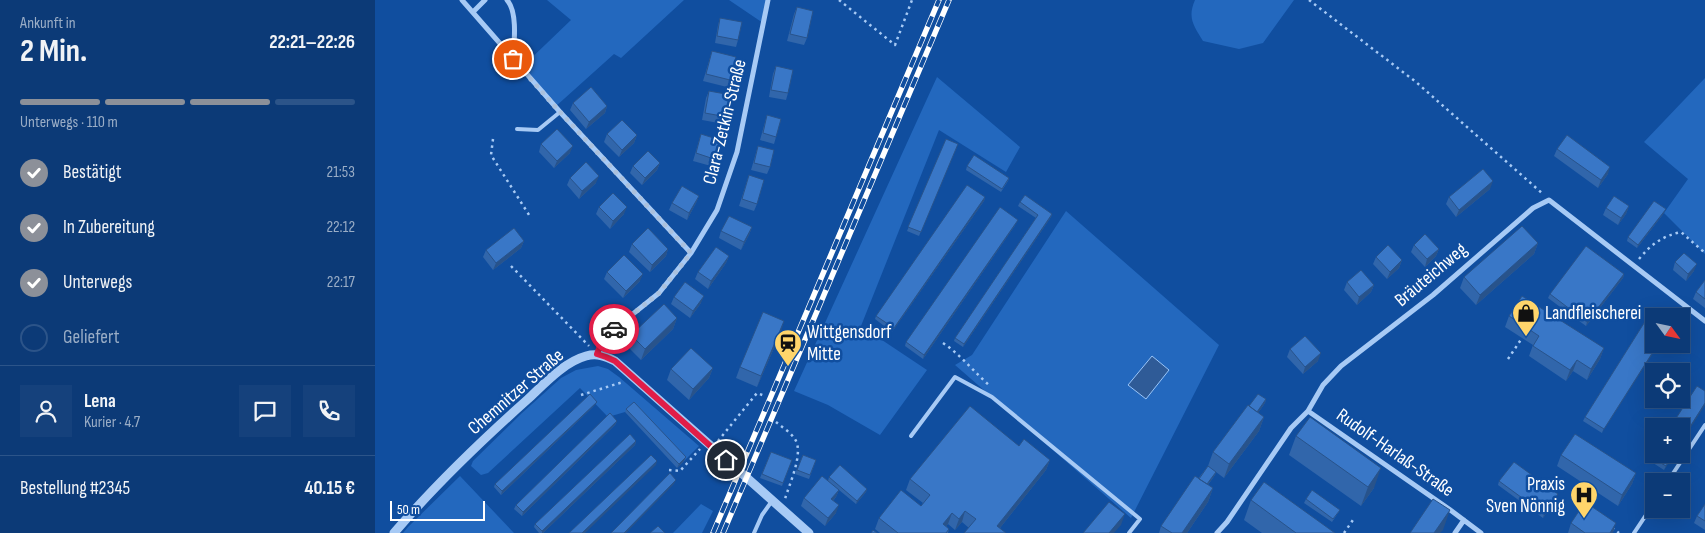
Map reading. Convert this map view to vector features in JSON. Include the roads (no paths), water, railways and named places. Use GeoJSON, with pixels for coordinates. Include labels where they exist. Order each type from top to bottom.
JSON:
{"type":"FeatureCollection","features":[{"type":"Feature","properties":{"kind":"street"},"geometry":{"type":"LineString","coordinates":[[462,0],[560,112],[691,253]]}},
{"type":"Feature","properties":{"kind":"street"},"geometry":{"type":"LineString","coordinates":[[473,12],[485,0]]}},
{"type":"Feature","properties":{"kind":"street"},"geometry":{"type":"LineString","coordinates":[[507,0],[510,3],[513,17],[513,59]]}},
{"type":"Feature","properties":{"kind":"street","name":"Clara-Zetkin-Straße"},"geometry":{"type":"LineString","coordinates":[[597,354],[603,338],[659,293],[691,253],[717,210],[737,152],[768,0]]}},
{"type":"Feature","properties":{"kind":"street","name":"Bräuteichweg"},"geometry":{"type":"LineString","coordinates":[[1217,533],[1227,522],[1291,428],[1308,412],[1323,385],[1341,366],[1433,295],[1533,208],[1549,200],[1705,321]]}},
{"type":"Feature","properties":{"kind":"street"},"geometry":{"type":"LineString","coordinates":[[597,354],[615,361],[809,533]]}},
{"type":"Feature","properties":{"kind":"street","name":"Chemnitzer Straße"},"geometry":{"type":"LineString","coordinates":[[394,533],[409,515],[460,464],[547,382],[568,365],[584,356],[597,354]]}},
{"type":"Feature","properties":{"kind":"street","name":"Rudolf-Harlaß-Straße"},"geometry":{"type":"LineString","coordinates":[[1308,412],[1481,533]]}},
{"type":"Feature","properties":{"kind":"street","name":"Rudolf-Harlaß-Straße"},"geometry":{"type":"LineString","coordinates":[[1455,533],[1464,520]]}},
{"type":"Feature","properties":{"kind":"lane"},"geometry":{"type":"LineString","coordinates":[[517,129],[538,130],[560,112]]}},
{"type":"Feature","properties":{"kind":"lane"},"geometry":{"type":"LineString","coordinates":[[911,436],[955,377],[992,397],[1140,519],[1129,533]]}},
{"type":"Feature","properties":{"kind":"lane"},"geometry":{"type":"LineString","coordinates":[[1673,473],[1705,425]]}},
{"type":"Feature","properties":{"kind":"lane"},"geometry":{"type":"LineString","coordinates":[[754,533],[761,515],[772,501]]}},
{"type":"Feature","properties":{"kind":"lane"},"geometry":{"type":"LineString","coordinates":[[1634,533],[1645,516]]}},
{"type":"Feature","properties":{"kind":"railway"},"geometry":{"type":"LineString","coordinates":[[713,533],[939,0]]}},
{"type":"Feature","properties":{"kind":"railway"},"geometry":{"type":"LineString","coordinates":[[723,533],[949,0]]}},
{"type":"Feature","properties":{"kind":"place","name":"Landfleischerei"},"geometry":{"type":"Point","coordinates":[1526,337]}},
{"type":"Feature","properties":{"kind":"place","name":"Wittgensdorf Mitte"},"geometry":{"type":"Point","coordinates":[788,367]}},
{"type":"Feature","properties":{"kind":"place","name":"Praxis Sven Nönnig"},"geometry":{"type":"Point","coordinates":[1584,519]}}]}
